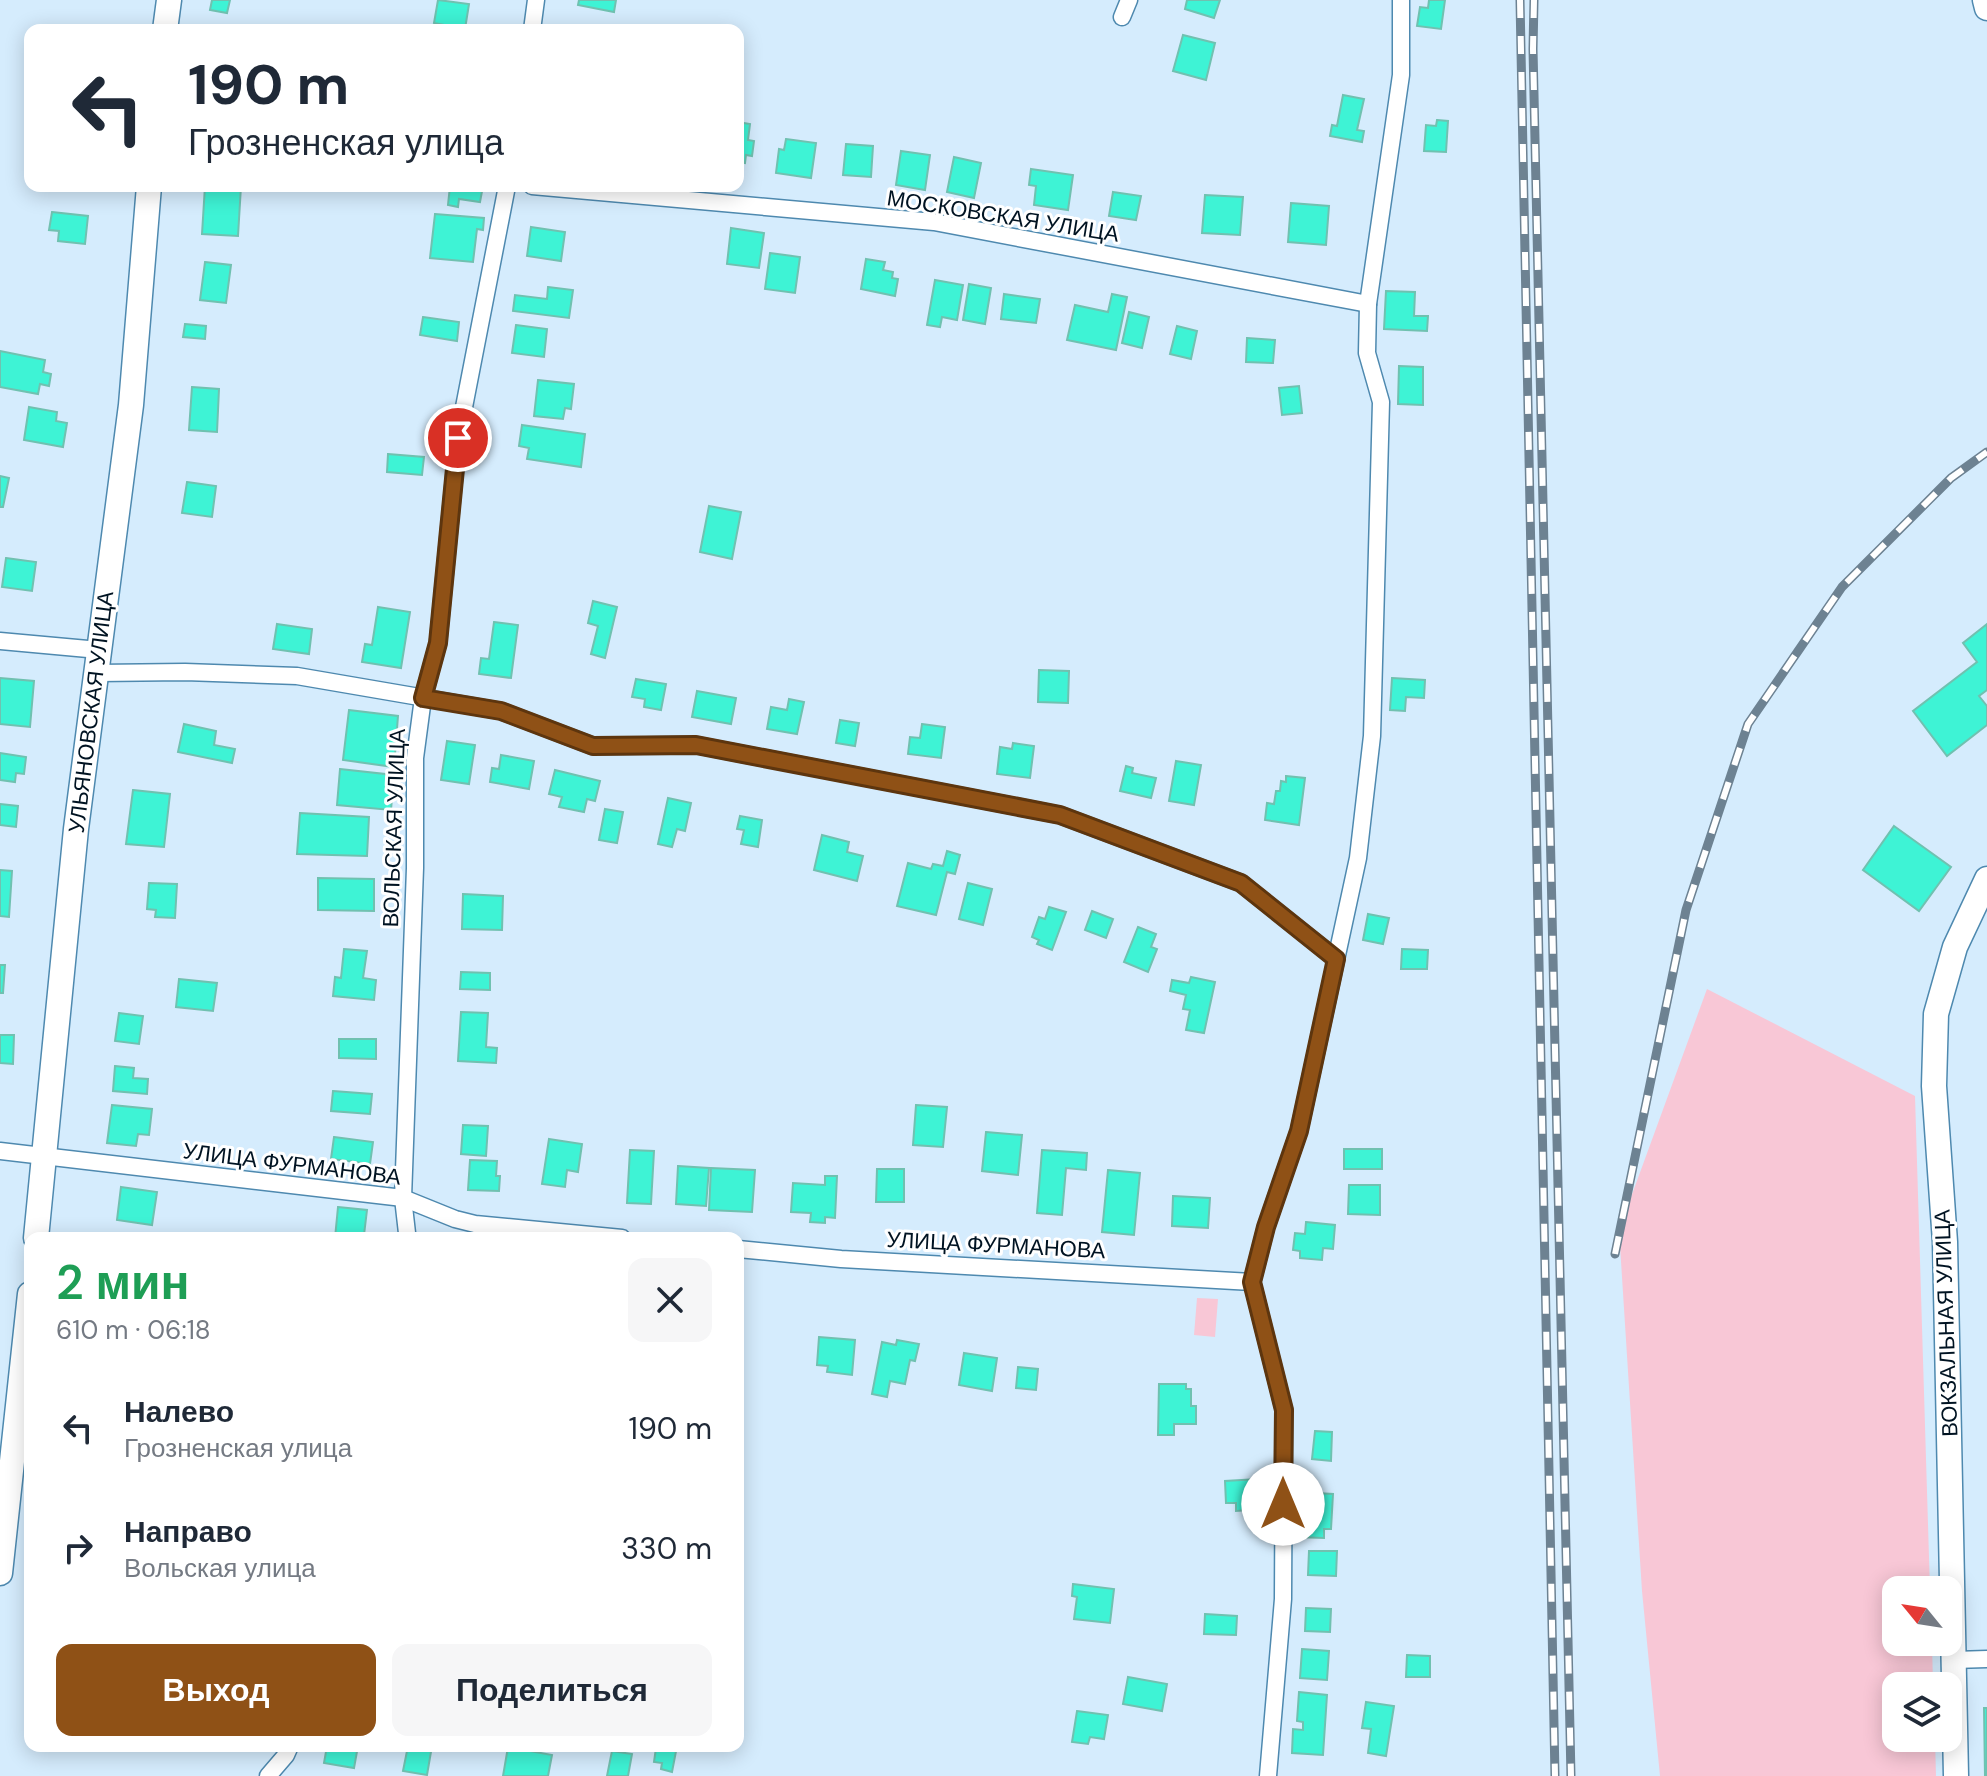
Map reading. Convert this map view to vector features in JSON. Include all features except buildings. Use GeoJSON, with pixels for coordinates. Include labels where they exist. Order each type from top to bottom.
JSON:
{"type":"FeatureCollection","features":[{"type":"Feature","properties":{"kind":"street"},"geometry":{"type":"LineString","coordinates":[[166,24],[169,0]]}},
{"type":"Feature","properties":{"kind":"street"},"geometry":{"type":"LineString","coordinates":[[533,24],[536,0]]}},
{"type":"Feature","properties":{"kind":"street"},"geometry":{"type":"LineString","coordinates":[[1122,17],[1129,0]]}},
{"type":"Feature","properties":{"kind":"street"},"geometry":{"type":"LineString","coordinates":[[1268,1776],[1283,1599],[1284,1410],[1252,1282],[1266,1227],[1299,1131],[1358,858],[1372,736],[1381,402],[1367,353],[1368,304],[1401,75],[1401,0]]}},
{"type":"Feature","properties":{"kind":"street"},"geometry":{"type":"LineString","coordinates":[[1985,0],[1987,8]]}},
{"type":"Feature","properties":{"kind":"street","name":"УЛЬЯНОВСКАЯ УЛИЦА"},"geometry":{"type":"LineString","coordinates":[[37,1232],[76,829],[131,405],[149,192]]}},
{"type":"Feature","properties":{"kind":"street","name":"ВОЛЬСКАЯ УЛИЦА"},"geometry":{"type":"LineString","coordinates":[[407,1232],[403,1198],[415,868],[415,758],[423,698],[438,643],[458,438],[506,192]]}},
{"type":"Feature","properties":{"kind":"street","name":"МОСКОВСКАЯ УЛИЦА"},"geometry":{"type":"LineString","coordinates":[[599,192],[934,222],[1368,304]]}},
{"type":"Feature","properties":{"kind":"street"},"geometry":{"type":"LineString","coordinates":[[0,641],[98,662],[185,672],[297,676],[501,711],[593,746],[696,745],[1060,815],[1241,883],[1336,959]]}},
{"type":"Feature","properties":{"kind":"street","name":"ВОКЗАЛЬНАЯ УЛИЦА"},"geometry":{"type":"LineString","coordinates":[[1956,1776],[1945,1242],[1934,1086],[1936,1014],[1955,947],[1987,879]]}},
{"type":"Feature","properties":{"kind":"street","name":"УЛИЦА ФУРМАНОВА"},"geometry":{"type":"LineString","coordinates":[[0,1151],[403,1198],[475,1224],[559,1232]]}},
{"type":"Feature","properties":{"kind":"street","name":"УЛИЦА ФУРМАНОВА"},"geometry":{"type":"LineString","coordinates":[[744,1250],[841,1259],[1252,1282]]}},
{"type":"Feature","properties":{"kind":"street"},"geometry":{"type":"LineString","coordinates":[[0,1573],[24,1350]]}},
{"type":"Feature","properties":{"kind":"street"},"geometry":{"type":"LineString","coordinates":[[1954,1660],[1987,1659]]}},
{"type":"Feature","properties":{"kind":"street"},"geometry":{"type":"LineString","coordinates":[[268,1776],[287,1752]]}},
{"type":"Feature","properties":{"kind":"shaded area"},"geometry":{"type":"Polygon","coordinates":[[[1707,989],[1915,1096],[1930,1576],[1882,1576],[1882,1656],[1932,1656],[1933,1672],[1882,1672],[1882,1752],[1935,1752],[1936,1776],[1660,1776],[1642,1591],[1619,1230],[1707,989]]]}},
{"type":"Feature","properties":{"kind":"shaded area"},"geometry":{"type":"Polygon","coordinates":[[[1197,1298],[1218,1299],[1215,1337],[1194,1335],[1197,1298]]]}},
{"type":"Feature","properties":{"kind":"railway"},"geometry":{"type":"LineString","coordinates":[[1520,0],[1555,1776]]}},
{"type":"Feature","properties":{"kind":"railway"},"geometry":{"type":"LineString","coordinates":[[1534,0],[1571,1776]]}},
{"type":"Feature","properties":{"kind":"railway"},"geometry":{"type":"LineString","coordinates":[[1615,1254],[1686,910],[1748,724],[1842,587],[1951,478],[1987,452]]}},
{"type":"Feature","properties":{"kind":"route"},"geometry":{"type":"LineString","coordinates":[[458,438],[438,643],[423,698],[501,711],[593,746],[696,745],[1060,815],[1241,883],[1336,959],[1299,1131],[1266,1227],[1252,1282],[1284,1410],[1283,1504]]}}]}
